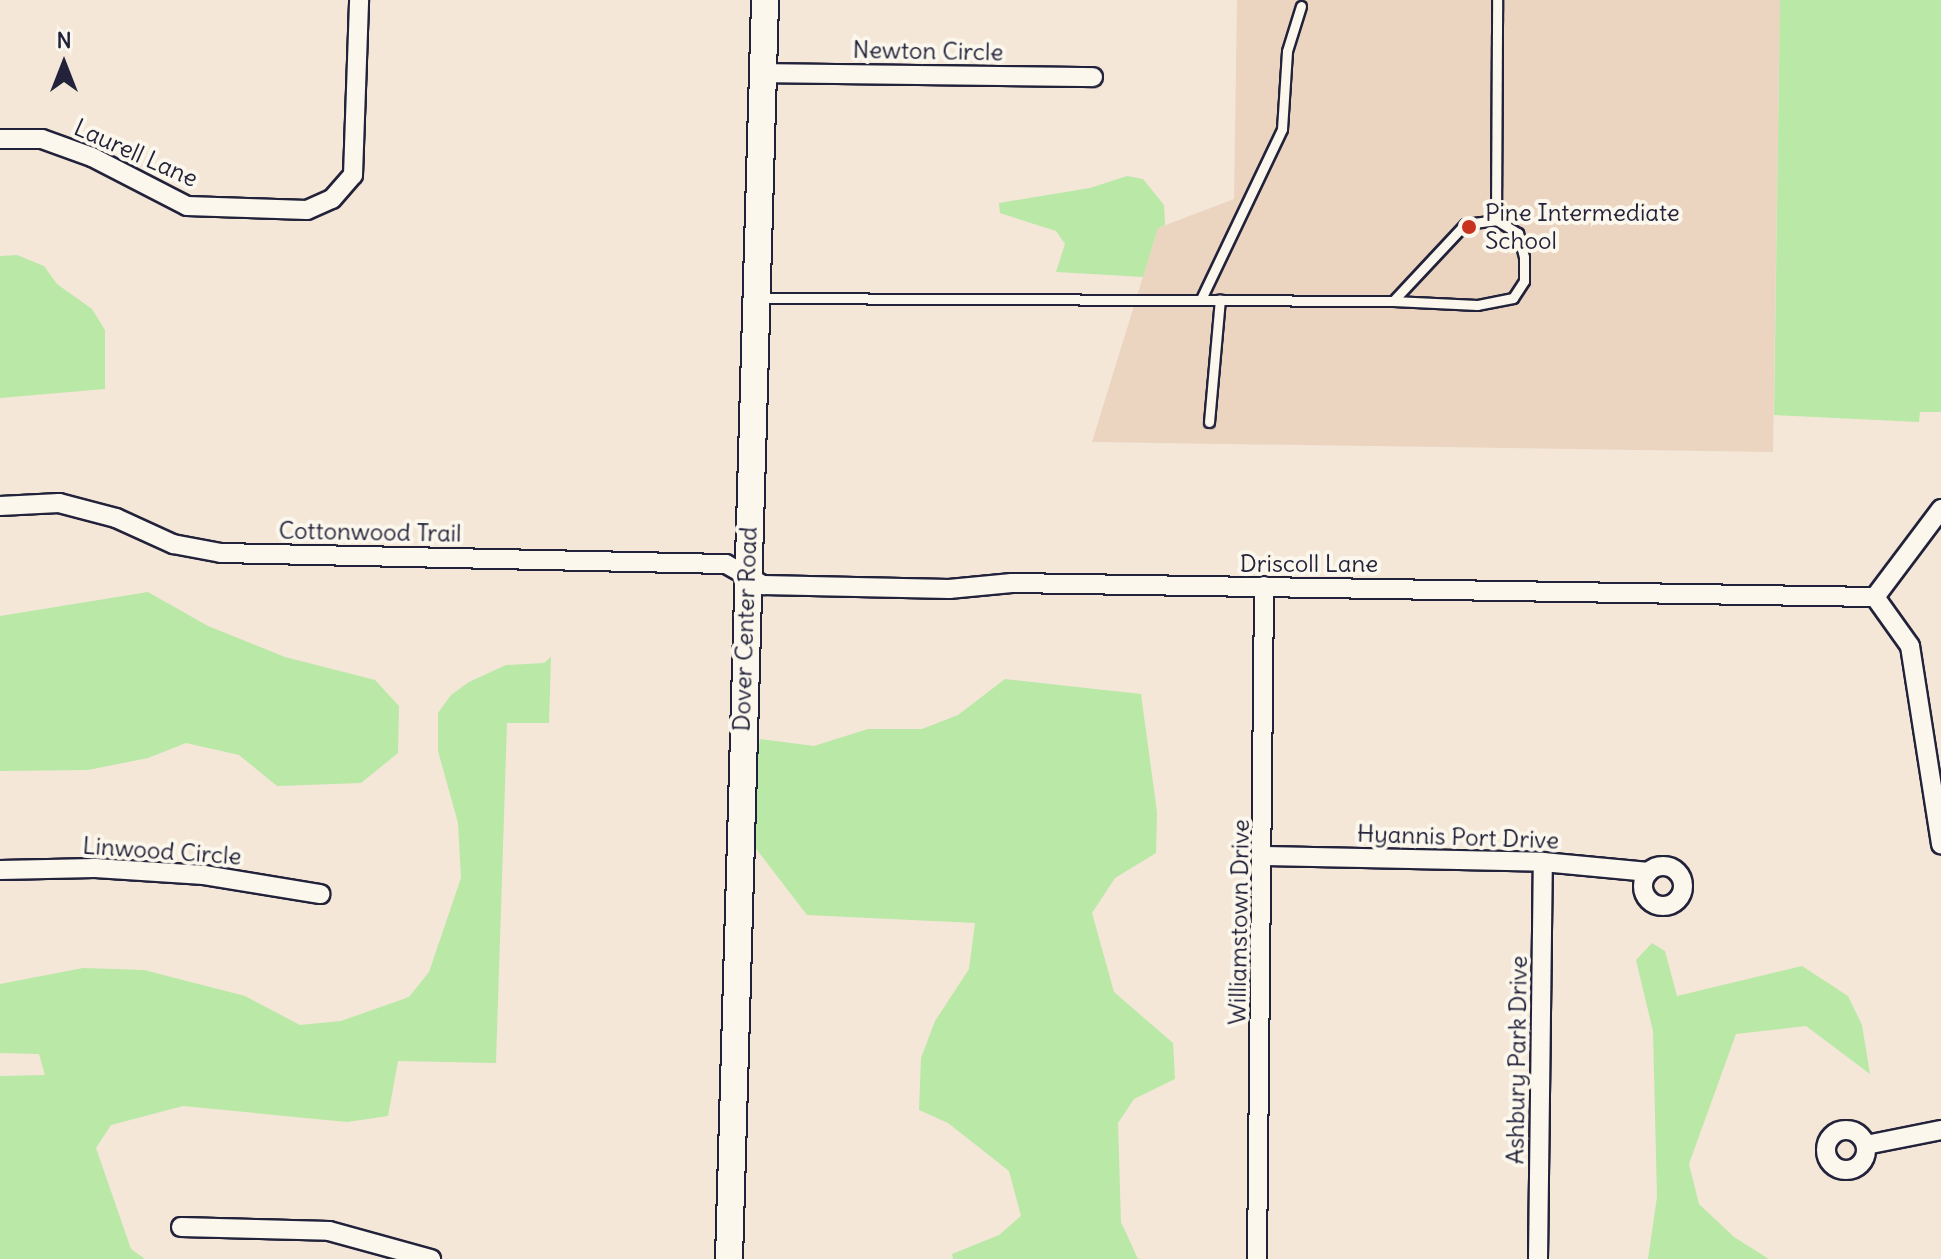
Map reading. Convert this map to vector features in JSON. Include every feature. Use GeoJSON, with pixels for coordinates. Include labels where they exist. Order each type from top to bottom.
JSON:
{"type":"FeatureCollection","features":[{"type":"Feature","properties":{"kind":"street","name":"Laurell Lane"},"geometry":{"type":"LineString","coordinates":[[0,139],[42,139],[92,157],[187,206],[307,210],[332,199],[353,175],[359,0]]}},
{"type":"Feature","properties":{"kind":"street","name":"Dover Center Road"},"geometry":{"type":"LineString","coordinates":[[729,1259],[746,575],[765,0]]}},
{"type":"Feature","properties":{"kind":"street","name":"Newton Circle"},"geometry":{"type":"LineString","coordinates":[[763,73],[1093,77]]}},
{"type":"Feature","properties":{"kind":"street","name":"Cottonwood Trail"},"geometry":{"type":"LineString","coordinates":[[0,506],[59,503],[116,518],[173,544],[221,553],[726,564],[746,575]]}},
{"type":"Feature","properties":{"kind":"street"},"geometry":{"type":"LineString","coordinates":[[1941,509],[1875,597],[1910,646],[1941,845]]}},
{"type":"Feature","properties":{"kind":"street","name":"Driscoll Lane"},"geometry":{"type":"LineString","coordinates":[[746,575],[763,585],[833,588],[949,589],[1012,583],[1875,597]]}},
{"type":"Feature","properties":{"kind":"street","name":"Williamstown Drive"},"geometry":{"type":"LineString","coordinates":[[1257,1259],[1265,856],[1264,586]]}},
{"type":"Feature","properties":{"kind":"street","name":"Hyannis Port Drive"},"geometry":{"type":"LineString","coordinates":[[1265,856],[1543,862],[1649,872]]}},
{"type":"Feature","properties":{"kind":"street","name":"Ashbury Park Drive"},"geometry":{"type":"LineString","coordinates":[[1538,1259],[1543,862]]}},
{"type":"Feature","properties":{"kind":"street","name":"Linwood Circle"},"geometry":{"type":"LineString","coordinates":[[0,870],[95,868],[189,874],[320,894]]}},
{"type":"Feature","properties":{"kind":"street"},"geometry":{"type":"LineString","coordinates":[[1866,1145],[1941,1130]]}},
{"type":"Feature","properties":{"kind":"street"},"geometry":{"type":"LineString","coordinates":[[181,1227],[329,1231],[431,1259]]}},
{"type":"Feature","properties":{"kind":"lane"},"geometry":{"type":"LineString","coordinates":[[1496,220],[1497,0]]}},
{"type":"Feature","properties":{"kind":"lane"},"geometry":{"type":"LineString","coordinates":[[1201,299],[1282,129],[1287,51],[1301,6]]}},
{"type":"Feature","properties":{"kind":"lane"},"geometry":{"type":"LineString","coordinates":[[756,298],[1220,299],[1477,305],[1513,298],[1524,281],[1524,257],[1518,233],[1496,220],[1465,224],[1393,301]]}},
{"type":"Feature","properties":{"kind":"lane"},"geometry":{"type":"LineString","coordinates":[[1209,422],[1220,299]]}},
{"type":"Feature","properties":{"kind":"shaded area","name":"Pine Intermediate School"},"geometry":{"type":"Polygon","coordinates":[[[1237,0],[1780,0],[1773,452],[1092,442],[1158,228],[1234,199],[1237,0]]]}},
{"type":"Feature","properties":{"kind":"green space"},"geometry":{"type":"Polygon","coordinates":[[[1780,0],[1941,0],[1941,412],[1920,412],[1919,422],[1774,415],[1780,0]]]}},
{"type":"Feature","properties":{"kind":"green space"},"geometry":{"type":"Polygon","coordinates":[[[1127,176],[1143,179],[1164,205],[1165,225],[1158,228],[1143,277],[1056,272],[1065,244],[1056,231],[1000,213],[999,203],[1090,188],[1127,176]]]}},
{"type":"Feature","properties":{"kind":"green space"},"geometry":{"type":"Polygon","coordinates":[[[17,255],[44,266],[57,284],[92,309],[105,330],[105,389],[0,398],[0,256],[17,255]]]}},
{"type":"Feature","properties":{"kind":"green space"},"geometry":{"type":"Polygon","coordinates":[[[148,592],[208,626],[285,657],[375,680],[399,706],[398,753],[361,783],[277,786],[239,755],[186,743],[148,758],[88,770],[0,771],[0,616],[148,592]]]}},
{"type":"Feature","properties":{"kind":"green space"},"geometry":{"type":"Polygon","coordinates":[[[551,657],[549,723],[507,723],[496,1063],[398,1061],[388,1116],[347,1122],[183,1106],[111,1125],[96,1148],[131,1249],[145,1259],[0,1259],[0,1076],[45,1075],[39,1054],[0,1053],[0,984],[83,968],[144,970],[245,996],[300,1025],[341,1021],[409,997],[429,972],[461,878],[458,823],[438,751],[438,713],[451,695],[469,682],[506,665],[544,663],[551,657]]]}},
{"type":"Feature","properties":{"kind":"green space"},"geometry":{"type":"Polygon","coordinates":[[[1005,679],[1141,694],[1157,812],[1156,853],[1115,878],[1092,913],[1114,992],[1173,1043],[1175,1079],[1134,1099],[1118,1123],[1121,1222],[1138,1259],[953,1259],[952,1254],[999,1235],[1021,1216],[1009,1171],[948,1123],[919,1110],[921,1058],[935,1021],[969,969],[975,923],[807,915],[747,837],[760,739],[814,746],[868,729],[922,729],[958,715],[1005,679]]]}},
{"type":"Feature","properties":{"kind":"green space"},"geometry":{"type":"Polygon","coordinates":[[[1652,943],[1665,951],[1677,996],[1802,966],[1848,996],[1862,1025],[1870,1074],[1806,1026],[1736,1034],[1689,1164],[1699,1204],[1734,1237],[1769,1259],[1648,1259],[1657,1197],[1653,1031],[1636,960],[1652,943]]]}},
{"type":"Feature","properties":{"kind":"place","name":"Pine Intermediate School"},"geometry":{"type":"Point","coordinates":[1469,227]}}]}
